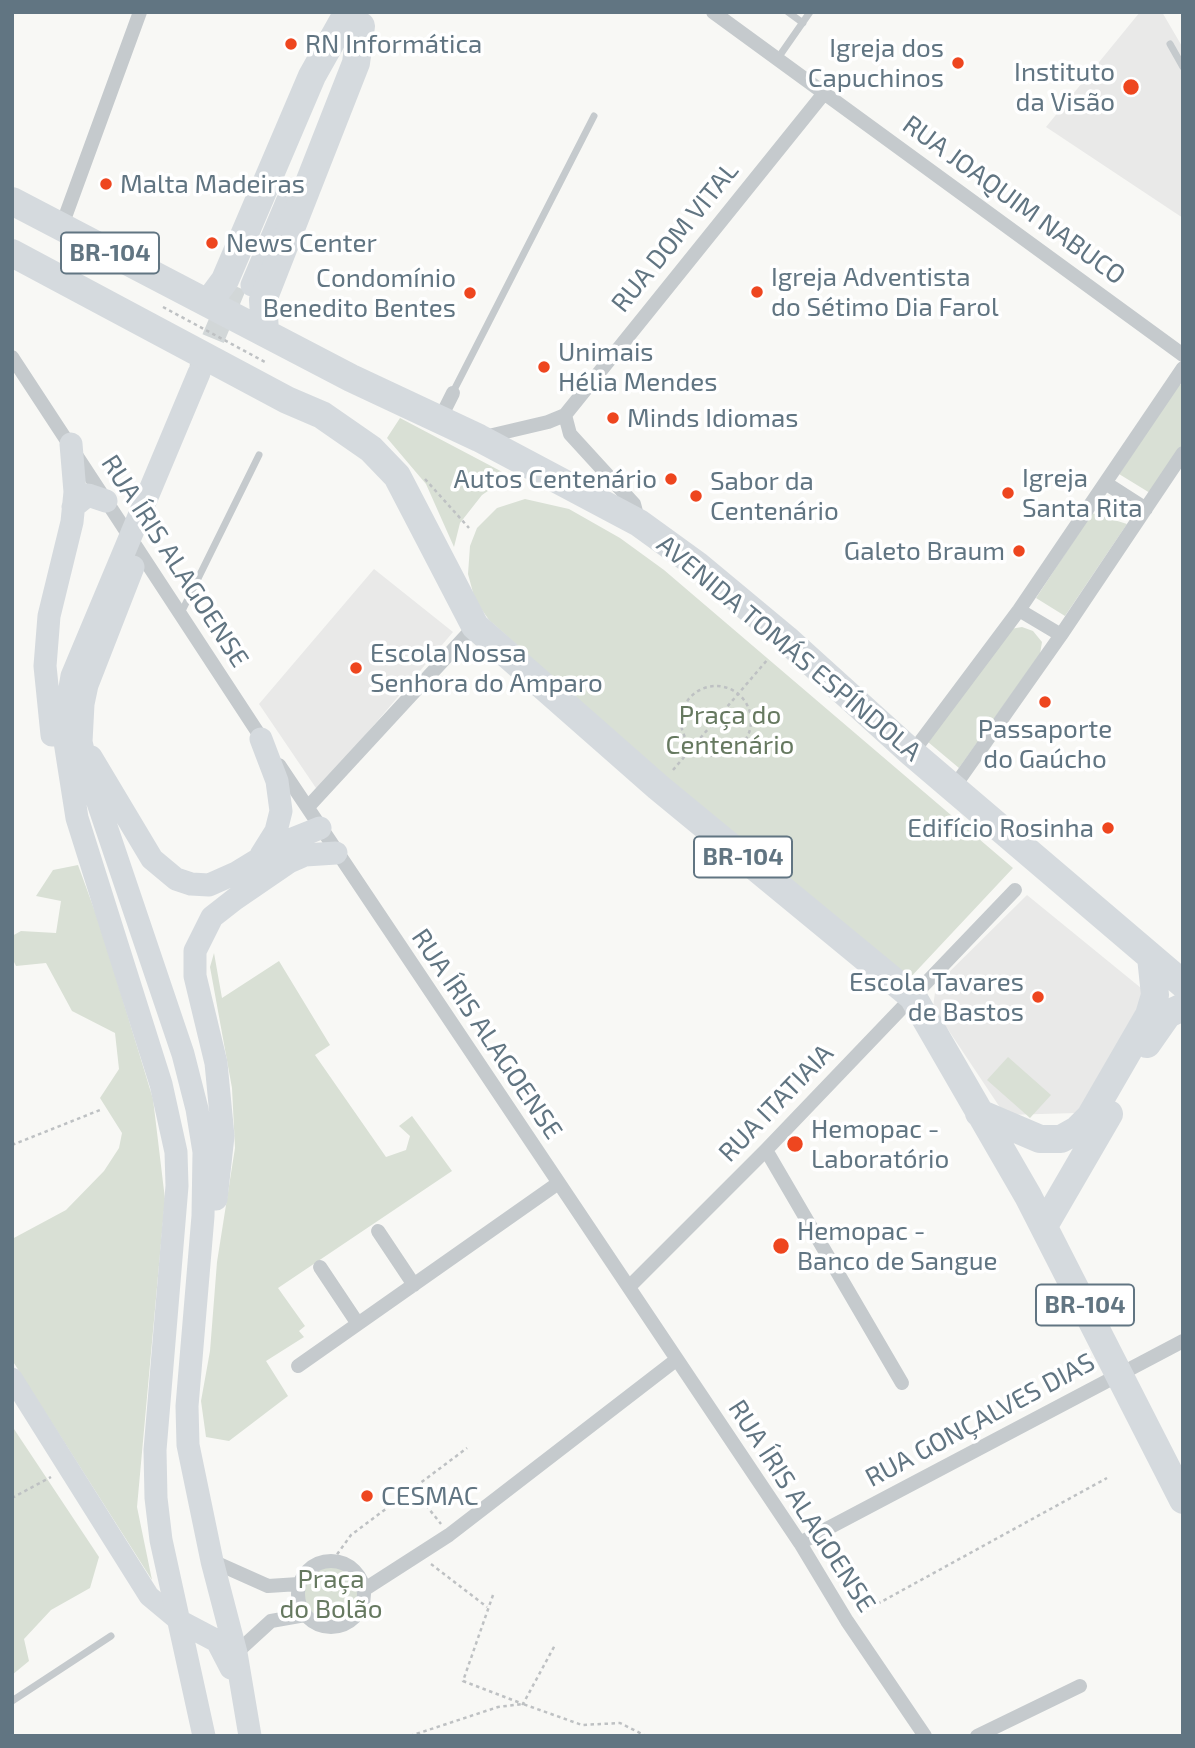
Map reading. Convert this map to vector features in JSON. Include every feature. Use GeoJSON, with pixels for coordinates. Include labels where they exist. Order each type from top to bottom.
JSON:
{"type":"FeatureCollection","features":[{"type":"Feature","properties":{"kind":"highway"},"geometry":{"type":"LineString","coordinates":[[208,303],[225,280],[312,76],[355,17]]}},
{"type":"Feature","properties":{"kind":"highway"},"geometry":{"type":"LineString","coordinates":[[265,332],[262,300],[356,63],[355,17]]}},
{"type":"Feature","properties":{"kind":"highway","name":"BR-104"},"geometry":{"type":"LineString","coordinates":[[12,201],[265,332]]}},
{"type":"Feature","properties":{"kind":"highway","name":"BR-104"},"geometry":{"type":"LineString","coordinates":[[12,253],[284,404],[322,415],[372,449],[397,476],[475,626],[658,787],[913,997],[1044,1226],[1183,1500]]}},
{"type":"Feature","properties":{"kind":"highway","name":"AVENIDA TOMÁS ESPÍNDOLA"},"geometry":{"type":"LineString","coordinates":[[265,332],[351,378],[479,438],[639,523],[697,565],[786,639],[912,753],[1151,957],[1182,988]]}},
{"type":"Feature","properties":{"kind":"highway"},"geometry":{"type":"LineString","coordinates":[[1040,1139],[1061,1139],[1077,1130],[1090,1117],[1149,1015],[1155,995],[1151,957]]}},
{"type":"Feature","properties":{"kind":"highway"},"geometry":{"type":"LineString","coordinates":[[1044,1226],[1182,988]]}},
{"type":"Feature","properties":{"kind":"highway"},"geometry":{"type":"LineString","coordinates":[[979,1113],[1040,1139],[1063,1153],[1073,1172]]}},
{"type":"Feature","properties":{"kind":"main road"},"geometry":{"type":"LineString","coordinates":[[245,282],[355,17]]}},
{"type":"Feature","properties":{"kind":"main road"},"geometry":{"type":"LineString","coordinates":[[77,818],[63,729],[72,676],[206,376],[100,652],[83,704],[82,742],[93,788],[183,1054],[197,1108],[204,1152],[200,1263],[187,1406],[188,1445],[212,1561],[236,1653],[248,1727]]}},
{"type":"Feature","properties":{"kind":"main road"},"geometry":{"type":"LineString","coordinates":[[71,444],[73,507],[49,616],[45,666],[52,744],[160,1084],[176,1152],[177,1186],[155,1450],[161,1540],[204,1736]]}},
{"type":"Feature","properties":{"kind":"main road"},"geometry":{"type":"LineString","coordinates":[[73,507],[88,495],[106,501]]}},
{"type":"Feature","properties":{"kind":"main road"},"geometry":{"type":"LineString","coordinates":[[260,858],[276,831],[281,811],[277,781],[261,739]]}},
{"type":"Feature","properties":{"kind":"main road"},"geometry":{"type":"LineString","coordinates":[[82,742],[152,859],[176,878],[191,884],[209,884],[236,873],[290,840],[320,828]]}},
{"type":"Feature","properties":{"kind":"main road"},"geometry":{"type":"LineString","coordinates":[[200,1263],[215,1210],[223,1136],[216,1063],[195,976],[195,950],[212,916],[235,899],[297,858],[325,851],[336,853]]}},
{"type":"Feature","properties":{"kind":"main road"},"geometry":{"type":"LineString","coordinates":[[179,1621],[217,1641],[223,1648],[248,1727]]}},
{"type":"Feature","properties":{"kind":"street"},"geometry":{"type":"LineString","coordinates":[[61,228],[140,12]]}},
{"type":"Feature","properties":{"kind":"street","name":"RUA JOAQUIM NABUCO"},"geometry":{"type":"LineString","coordinates":[[713,12],[1183,355]]}},
{"type":"Feature","properties":{"kind":"street","name":"RUA DOM VITAL"},"geometry":{"type":"LineString","coordinates":[[565,415],[825,92]]}},
{"type":"Feature","properties":{"kind":"street","name":"RUA ÍRIS ALAGOENSE"},"geometry":{"type":"LineString","coordinates":[[12,357],[336,853],[800,1542],[847,1621],[925,1736]]}},
{"type":"Feature","properties":{"kind":"street"},"geometry":{"type":"LineString","coordinates":[[912,753],[1019,610],[1107,484],[1183,368]]}},
{"type":"Feature","properties":{"kind":"street"},"geometry":{"type":"LineString","coordinates":[[439,421],[453,393]]}},
{"type":"Feature","properties":{"kind":"street"},"geometry":{"type":"LineString","coordinates":[[479,438],[548,422],[565,415],[570,434],[634,504],[639,523]]}},
{"type":"Feature","properties":{"kind":"street"},"geometry":{"type":"LineString","coordinates":[[954,787],[1061,635],[1183,453]]}},
{"type":"Feature","properties":{"kind":"street"},"geometry":{"type":"LineString","coordinates":[[1107,484],[1146,509]]}},
{"type":"Feature","properties":{"kind":"street"},"geometry":{"type":"LineString","coordinates":[[1019,610],[1061,635]]}},
{"type":"Feature","properties":{"kind":"street"},"geometry":{"type":"LineString","coordinates":[[307,807],[475,626]]}},
{"type":"Feature","properties":{"kind":"street","name":"RUA ITATIAIA"},"geometry":{"type":"LineString","coordinates":[[629,1287],[766,1150],[1015,890]]}},
{"type":"Feature","properties":{"kind":"street"},"geometry":{"type":"LineString","coordinates":[[766,1150],[902,1383]]}},
{"type":"Feature","properties":{"kind":"street"},"geometry":{"type":"LineString","coordinates":[[298,1366],[557,1184]]}},
{"type":"Feature","properties":{"kind":"street"},"geometry":{"type":"LineString","coordinates":[[378,1231],[414,1285]]}},
{"type":"Feature","properties":{"kind":"street"},"geometry":{"type":"LineString","coordinates":[[320,1267],[358,1324]]}},
{"type":"Feature","properties":{"kind":"street","name":"RUA GONÇALVES DIAS"},"geometry":{"type":"LineString","coordinates":[[800,1542],[1183,1341]]}},
{"type":"Feature","properties":{"kind":"street"},"geometry":{"type":"LineString","coordinates":[[365,1589],[449,1535],[676,1360]]}},
{"type":"Feature","properties":{"kind":"street"},"geometry":{"type":"LineString","coordinates":[[12,1378],[149,1596],[179,1621]]}},
{"type":"Feature","properties":{"kind":"street"},"geometry":{"type":"LineString","coordinates":[[333,1560],[348,1564],[359,1574],[365,1589],[361,1610],[345,1625],[323,1626],[305,1615],[298,1600],[299,1584],[312,1566],[333,1560]]}},
{"type":"Feature","properties":{"kind":"street"},"geometry":{"type":"LineString","coordinates":[[212,1561],[268,1586],[299,1584]]}},
{"type":"Feature","properties":{"kind":"street"},"geometry":{"type":"LineString","coordinates":[[236,1653],[271,1622],[305,1615]]}},
{"type":"Feature","properties":{"kind":"street"},"geometry":{"type":"LineString","coordinates":[[977,1736],[1080,1686]]}},
{"type":"Feature","properties":{"kind":"lane"},"geometry":{"type":"LineString","coordinates":[[788,12],[803,23]]}},
{"type":"Feature","properties":{"kind":"lane"},"geometry":{"type":"LineString","coordinates":[[778,58],[810,12]]}},
{"type":"Feature","properties":{"kind":"lane"},"geometry":{"type":"LineString","coordinates":[[1170,44],[1183,67]]}},
{"type":"Feature","properties":{"kind":"lane"},"geometry":{"type":"LineString","coordinates":[[453,393],[594,116]]}},
{"type":"Feature","properties":{"kind":"lane"},"geometry":{"type":"LineString","coordinates":[[180,615],[259,455]]}},
{"type":"Feature","properties":{"kind":"lane"},"geometry":{"type":"LineString","coordinates":[[12,1701],[111,1636]]}},
{"type":"Feature","properties":{"kind":"path"},"geometry":{"type":"LineString","coordinates":[[668,775],[768,659]]}},
{"type":"Feature","properties":{"kind":"path"},"geometry":{"type":"LineString","coordinates":[[716,685],[739,693],[751,712],[749,735],[734,752],[724,757],[701,755],[691,748],[684,739],[680,714],[693,693],[716,685]]}},
{"type":"Feature","properties":{"kind":"path"},"geometry":{"type":"LineString","coordinates":[[12,1145],[100,1110]]}},
{"type":"Feature","properties":{"kind":"path"},"geometry":{"type":"LineString","coordinates":[[333,1560],[351,1535],[467,1448]]}},
{"type":"Feature","properties":{"kind":"path"},"geometry":{"type":"LineString","coordinates":[[12,1498],[69,1466]]}},
{"type":"Feature","properties":{"kind":"path"},"geometry":{"type":"LineString","coordinates":[[847,1621],[1107,1478]]}},
{"type":"Feature","properties":{"kind":"path"},"geometry":{"type":"LineString","coordinates":[[413,1489],[449,1535]]}},
{"type":"Feature","properties":{"kind":"path"},"geometry":{"type":"LineString","coordinates":[[420,1556],[487,1607]]}},
{"type":"Feature","properties":{"kind":"path"},"geometry":{"type":"LineString","coordinates":[[493,1595],[463,1681],[583,1725],[620,1723],[646,1736]]}},
{"type":"Feature","properties":{"kind":"path"},"geometry":{"type":"LineString","coordinates":[[523,1704],[555,1645]]}},
{"type":"Feature","properties":{"kind":"path"},"geometry":{"type":"LineString","coordinates":[[410,1736],[498,1707],[523,1704]]}},
{"type":"Feature","properties":{"kind":"shaded area","name":"Instituto da Visão"},"geometry":{"type":"Polygon","coordinates":[[[1140,12],[1162,12],[1183,48],[1183,218],[1046,127],[1140,12]]]}},
{"type":"Feature","properties":{"kind":"shaded area","name":"Escola Nossa Senhora do Amparo"},"geometry":{"type":"Polygon","coordinates":[[[374,569],[453,632],[318,791],[259,704],[374,569]]]}},
{"type":"Feature","properties":{"kind":"shaded area","name":"Escola Tavares de Bastos"},"geometry":{"type":"Polygon","coordinates":[[[1027,895],[1141,988],[1144,1009],[1077,1113],[1005,1115],[933,1007],[936,985],[1027,895]]]}},
{"type":"Feature","properties":{"kind":"green space"},"geometry":{"type":"Polygon","coordinates":[[[1179,384],[1183,385],[1183,444],[1150,493],[1119,474],[1179,384]]]}},
{"type":"Feature","properties":{"kind":"green space"},"geometry":{"type":"Polygon","coordinates":[[[400,418],[510,476],[482,495],[460,523],[454,547],[426,484],[387,438],[400,418]]]}},
{"type":"Feature","properties":{"kind":"green space","name":"Praça do Centenário"},"geometry":{"type":"Polygon","coordinates":[[[525,499],[569,509],[620,538],[664,570],[1013,868],[907,981],[669,781],[489,620],[475,600],[468,574],[470,546],[477,528],[497,508],[525,499]]]}},
{"type":"Feature","properties":{"kind":"green space"},"geometry":{"type":"Polygon","coordinates":[[[1092,513],[1127,524],[1065,616],[1036,598],[1092,513]]]}},
{"type":"Feature","properties":{"kind":"green space"},"geometry":{"type":"Polygon","coordinates":[[[1022,627],[1033,631],[1042,642],[1040,654],[959,768],[928,742],[1010,629],[1022,627]]]}},
{"type":"Feature","properties":{"kind":"green space"},"geometry":{"type":"Polygon","coordinates":[[[78,865],[101,928],[153,1099],[165,1199],[137,1507],[152,1580],[12,1360],[12,1239],[66,1210],[104,1171],[119,1148],[122,1133],[100,1098],[119,1069],[115,1033],[72,1011],[46,963],[16,966],[12,958],[12,936],[21,931],[56,933],[61,901],[36,896],[53,870],[78,865]]]}},
{"type":"Feature","properties":{"kind":"green space"},"geometry":{"type":"Polygon","coordinates":[[[214,953],[222,998],[279,961],[330,1045],[315,1055],[386,1157],[406,1150],[410,1136],[399,1126],[412,1116],[452,1171],[278,1288],[305,1326],[299,1331],[304,1337],[266,1361],[288,1396],[229,1441],[206,1437],[201,1401],[210,1351],[217,1262],[235,1148],[232,1088],[210,967],[214,953]]]}},
{"type":"Feature","properties":{"kind":"green space"},"geometry":{"type":"Polygon","coordinates":[[[1008,1057],[1051,1095],[1030,1118],[987,1080],[1008,1057]]]}},
{"type":"Feature","properties":{"kind":"green space"},"geometry":{"type":"Polygon","coordinates":[[[12,1426],[99,1557],[90,1588],[51,1610],[24,1639],[29,1661],[12,1675],[12,1426]]]}},
{"type":"Feature","properties":{"kind":"green space","name":"Praça do Bolão"},"geometry":{"type":"Polygon","coordinates":[[[331,1567],[350,1575],[358,1594],[350,1613],[331,1621],[312,1613],[304,1594],[312,1575],[331,1567]]]}},
{"type":"Feature","properties":{"kind":"tunnel"},"geometry":{"type":"LineString","coordinates":[[200,370],[238,279]]}},
{"type":"Feature","properties":{"kind":"place","name":"RN Informática"},"geometry":{"type":"Point","coordinates":[291,44]}},
{"type":"Feature","properties":{"kind":"place","name":"Igreja dos Capuchinos"},"geometry":{"type":"Point","coordinates":[958,63]}},
{"type":"Feature","properties":{"kind":"place","name":"Instituto da Visão"},"geometry":{"type":"Point","coordinates":[1131,87]}},
{"type":"Feature","properties":{"kind":"place","name":"Malta Madeiras"},"geometry":{"type":"Point","coordinates":[106,184]}},
{"type":"Feature","properties":{"kind":"place","name":"News Center"},"geometry":{"type":"Point","coordinates":[212,243]}},
{"type":"Feature","properties":{"kind":"place","name":"Igreja Adventista do Sétimo Dia Farol"},"geometry":{"type":"Point","coordinates":[757,292]}},
{"type":"Feature","properties":{"kind":"place","name":"Condomínio Benedito Bentes"},"geometry":{"type":"Point","coordinates":[470,293]}},
{"type":"Feature","properties":{"kind":"place","name":"Unimais Hélia Mendes"},"geometry":{"type":"Point","coordinates":[544,367]}},
{"type":"Feature","properties":{"kind":"place","name":"Minds Idiomas"},"geometry":{"type":"Point","coordinates":[613,418]}},
{"type":"Feature","properties":{"kind":"place","name":"Autos Centenário"},"geometry":{"type":"Point","coordinates":[671,479]}},
{"type":"Feature","properties":{"kind":"place","name":"Igreja Santa Rita"},"geometry":{"type":"Point","coordinates":[1008,493]}},
{"type":"Feature","properties":{"kind":"place","name":"Sabor da Centenário"},"geometry":{"type":"Point","coordinates":[696,496]}},
{"type":"Feature","properties":{"kind":"place","name":"Galeto Braum"},"geometry":{"type":"Point","coordinates":[1019,551]}},
{"type":"Feature","properties":{"kind":"place","name":"Escola Nossa Senhora do Amparo"},"geometry":{"type":"Point","coordinates":[356,668]}},
{"type":"Feature","properties":{"kind":"place","name":"Passaporte do Gaúcho"},"geometry":{"type":"Point","coordinates":[1045,702]}},
{"type":"Feature","properties":{"kind":"place","name":"Edifício Rosinha"},"geometry":{"type":"Point","coordinates":[1108,828]}},
{"type":"Feature","properties":{"kind":"place","name":"Escola Tavares de Bastos"},"geometry":{"type":"Point","coordinates":[1038,997]}},
{"type":"Feature","properties":{"kind":"place","name":"Hemopac - Laboratório"},"geometry":{"type":"Point","coordinates":[795,1144]}},
{"type":"Feature","properties":{"kind":"place","name":"Hemopac - Banco de Sangue"},"geometry":{"type":"Point","coordinates":[781,1246]}},
{"type":"Feature","properties":{"kind":"place","name":"CESMAC"},"geometry":{"type":"Point","coordinates":[367,1496]}}]}
